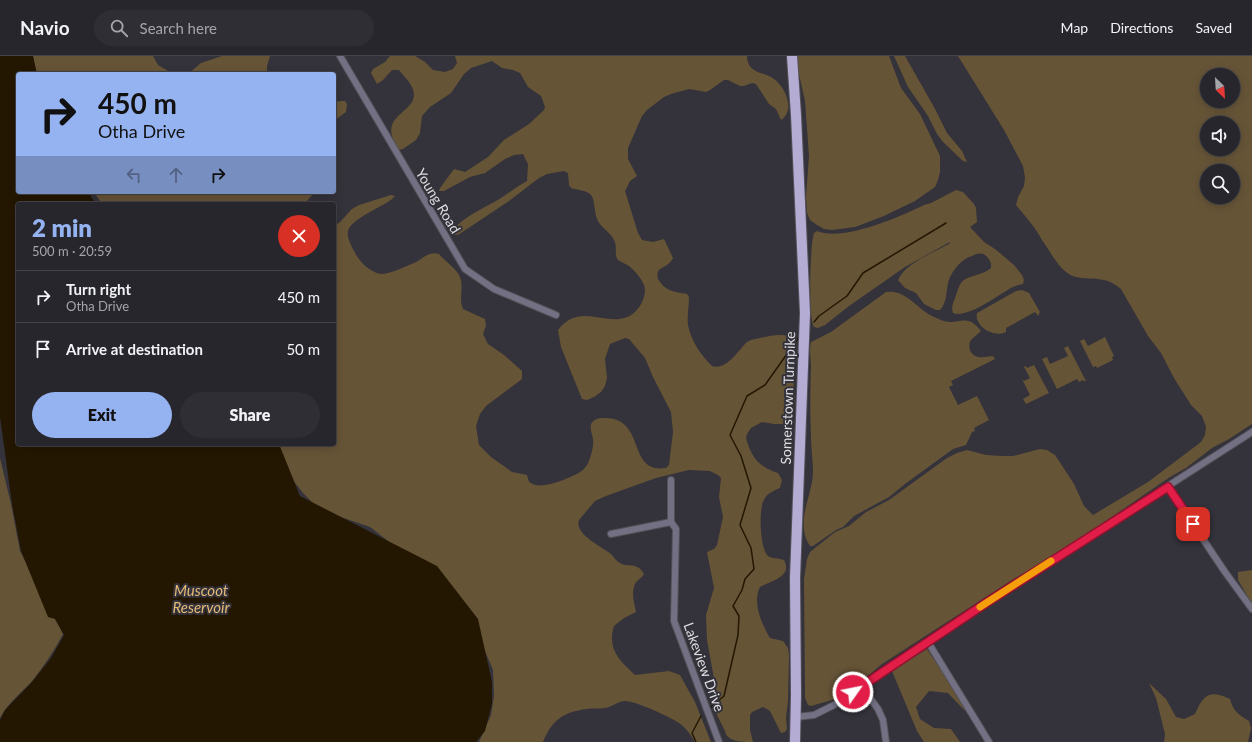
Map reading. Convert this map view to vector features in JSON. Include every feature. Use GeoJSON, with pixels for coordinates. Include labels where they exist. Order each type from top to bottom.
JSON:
{"type":"FeatureCollection","features":[{"type":"Feature","properties":{"kind":"main road","name":"Somerstown Turnpike"},"geometry":{"type":"LineString","coordinates":[[792,56],[805,313],[795,578],[796,717],[794,742]]}},
{"type":"Feature","properties":{"kind":"street","name":"Young Road"},"geometry":{"type":"LineString","coordinates":[[340,56],[465,269],[494,289],[556,315]]}},
{"type":"Feature","properties":{"kind":"street"},"geometry":{"type":"LineString","coordinates":[[796,717],[814,715],[824,710],[989,601],[1252,432]]}},
{"type":"Feature","properties":{"kind":"street","name":"Lakeview Drive"},"geometry":{"type":"LineString","coordinates":[[671,480],[671,522],[676,529],[674,621],[719,742]]}},
{"type":"Feature","properties":{"kind":"street"},"geometry":{"type":"LineString","coordinates":[[1168,487],[1225,572],[1252,609]]}},
{"type":"Feature","properties":{"kind":"street"},"geometry":{"type":"LineString","coordinates":[[611,534],[671,522]]}},
{"type":"Feature","properties":{"kind":"street"},"geometry":{"type":"LineString","coordinates":[[928,642],[989,742]]}},
{"type":"Feature","properties":{"kind":"street"},"geometry":{"type":"LineString","coordinates":[[862,686],[883,720],[886,742]]}},
{"type":"Feature","properties":{"kind":"shaded area"},"geometry":{"type":"Polygon","coordinates":[[[33,56],[153,56],[158,65],[170,72],[36,72],[33,56]]]}},
{"type":"Feature","properties":{"kind":"shaded area"},"geometry":{"type":"Polygon","coordinates":[[[222,56],[270,56],[267,72],[190,72],[201,63],[222,56]]]}},
{"type":"Feature","properties":{"kind":"shaded area"},"geometry":{"type":"Polygon","coordinates":[[[390,56],[415,56],[425,62],[433,70],[445,72],[453,69],[457,63],[455,56],[747,56],[747,60],[752,69],[772,77],[782,87],[787,99],[788,110],[781,120],[776,109],[769,104],[756,84],[752,83],[740,86],[728,80],[724,80],[706,92],[689,89],[664,97],[647,110],[642,116],[628,148],[628,159],[637,176],[630,181],[625,191],[638,233],[642,240],[653,242],[664,239],[673,258],[669,264],[659,270],[657,274],[658,279],[667,288],[674,292],[687,294],[689,297],[688,325],[691,337],[704,357],[712,366],[722,366],[727,363],[747,342],[751,340],[780,335],[791,337],[795,341],[796,357],[793,378],[795,399],[790,421],[783,424],[762,422],[751,428],[746,438],[753,456],[766,468],[778,473],[782,480],[780,488],[768,495],[763,503],[761,509],[761,535],[767,555],[784,560],[786,571],[780,578],[760,587],[757,600],[761,620],[770,638],[783,641],[788,648],[787,729],[785,732],[781,733],[770,711],[763,707],[752,712],[750,715],[750,730],[753,742],[736,741],[726,735],[712,705],[715,686],[707,640],[706,615],[714,588],[707,552],[714,549],[717,545],[723,517],[719,497],[721,478],[718,475],[710,471],[689,470],[656,478],[595,501],[579,520],[580,530],[584,535],[611,554],[619,562],[635,566],[644,574],[636,583],[633,591],[636,612],[624,618],[614,626],[612,641],[616,654],[635,675],[669,671],[680,675],[695,702],[711,742],[695,742],[686,729],[675,720],[645,706],[625,701],[608,707],[571,712],[559,718],[546,734],[543,742],[479,742],[491,715],[494,696],[493,670],[482,644],[401,551],[370,527],[326,512],[313,503],[284,469],[273,446],[336,446],[336,225],[352,209],[359,205],[391,195],[395,196],[355,222],[348,231],[353,250],[359,259],[369,269],[382,274],[414,263],[429,254],[439,254],[455,270],[461,279],[461,300],[463,309],[485,319],[486,326],[483,334],[488,344],[504,355],[522,371],[522,379],[486,406],[480,414],[476,426],[479,445],[491,457],[512,472],[527,475],[529,482],[535,485],[557,482],[583,470],[589,460],[593,448],[591,424],[596,419],[604,418],[617,420],[626,426],[632,435],[645,463],[654,468],[666,468],[669,465],[673,432],[671,412],[645,358],[629,339],[625,338],[610,344],[605,359],[607,378],[605,386],[601,392],[587,400],[582,399],[561,347],[558,330],[567,321],[577,317],[587,316],[608,319],[627,317],[636,311],[642,302],[644,295],[645,288],[640,277],[629,266],[618,260],[615,242],[598,221],[591,195],[584,191],[571,188],[569,185],[568,173],[564,171],[547,174],[539,178],[509,201],[461,233],[457,235],[453,234],[453,230],[457,225],[475,212],[501,198],[527,181],[528,164],[523,154],[514,155],[505,159],[485,173],[470,177],[444,191],[439,191],[440,188],[454,169],[465,172],[488,157],[504,140],[529,124],[544,110],[545,107],[541,96],[528,87],[520,73],[502,68],[492,61],[471,68],[464,74],[451,93],[430,107],[422,116],[420,133],[416,140],[399,150],[392,138],[392,127],[394,121],[410,105],[413,99],[413,91],[409,82],[399,70],[392,70],[377,84],[371,73],[373,69],[385,62],[390,56]]]}},
{"type":"Feature","properties":{"kind":"shaded area"},"geometry":{"type":"Polygon","coordinates":[[[795,56],[889,56],[901,88],[920,114],[940,156],[940,172],[935,187],[915,201],[884,216],[855,227],[832,230],[824,229],[810,220],[807,213],[806,197],[809,156],[805,101],[795,56]]]}},
{"type":"Feature","properties":{"kind":"shaded area"},"geometry":{"type":"Polygon","coordinates":[[[894,56],[905,56],[947,133],[962,151],[967,162],[963,161],[943,142],[937,134],[928,116],[908,87],[894,56]]]}},
{"type":"Feature","properties":{"kind":"shaded area"},"geometry":{"type":"Polygon","coordinates":[[[958,56],[1252,56],[1252,424],[1212,448],[1186,468],[1170,477],[1100,526],[1012,580],[882,664],[839,698],[811,706],[808,705],[805,698],[804,579],[807,559],[810,552],[835,532],[849,526],[866,512],[889,500],[947,458],[967,450],[986,455],[1013,456],[1040,449],[1047,450],[1055,455],[1074,484],[1084,506],[1093,515],[1148,482],[1201,442],[1205,435],[1206,427],[1202,416],[1191,405],[1121,289],[1114,284],[1099,279],[1079,278],[1072,276],[1062,269],[1033,226],[1016,205],[1018,197],[1024,186],[1025,178],[1023,166],[1004,130],[958,56]]]}},
{"type":"Feature","properties":{"kind":"shaded area"},"geometry":{"type":"Polygon","coordinates":[[[345,101],[347,104],[346,112],[336,120],[336,102],[345,101]]]}},
{"type":"Feature","properties":{"kind":"shaded area"},"geometry":{"type":"Polygon","coordinates":[[[956,190],[963,192],[976,208],[977,222],[970,227],[984,242],[1014,265],[1022,275],[1024,280],[1023,284],[1012,287],[974,310],[959,314],[953,313],[953,304],[961,283],[966,279],[991,268],[991,262],[988,258],[983,254],[978,254],[964,260],[954,270],[949,279],[944,304],[940,310],[936,310],[924,304],[916,293],[905,288],[898,280],[908,267],[949,244],[950,242],[905,267],[849,306],[825,325],[818,328],[814,327],[811,310],[810,281],[811,251],[814,233],[817,231],[828,234],[841,233],[871,227],[931,203],[956,190]]]}},
{"type":"Feature","properties":{"kind":"shaded area"},"geometry":{"type":"Polygon","coordinates":[[[95,194],[313,194],[306,202],[100,201],[95,194]]]}},
{"type":"Feature","properties":{"kind":"shaded area"},"geometry":{"type":"Polygon","coordinates":[[[1022,290],[1029,293],[1040,312],[1038,316],[1035,312],[1006,328],[1006,332],[996,334],[982,327],[977,318],[977,313],[1016,291],[1022,290]]]}},
{"type":"Feature","properties":{"kind":"shaded area"},"geometry":{"type":"Polygon","coordinates":[[[886,292],[902,295],[930,315],[941,320],[947,322],[971,322],[981,331],[971,340],[969,345],[970,350],[977,357],[993,356],[995,359],[951,381],[953,385],[949,387],[958,405],[977,396],[989,420],[974,428],[975,431],[972,432],[966,445],[953,449],[889,497],[854,516],[843,527],[836,530],[813,546],[810,546],[804,528],[804,518],[813,471],[810,411],[811,342],[831,332],[886,292]]]}},
{"type":"Feature","properties":{"kind":"shaded area"},"geometry":{"type":"Polygon","coordinates":[[[1105,337],[1114,356],[1112,357],[1113,360],[1097,368],[1096,366],[1093,367],[1080,341],[1084,339],[1088,346],[1105,337]]]}},
{"type":"Feature","properties":{"kind":"shaded area"},"geometry":{"type":"Polygon","coordinates":[[[1068,346],[1086,381],[1083,380],[1079,382],[1077,379],[1057,389],[1042,359],[1047,357],[1050,364],[1068,356],[1064,348],[1068,346]]]}},
{"type":"Feature","properties":{"kind":"shaded area"},"geometry":{"type":"Polygon","coordinates":[[[1034,365],[1049,393],[1026,404],[1023,399],[1030,395],[1022,379],[1024,381],[1030,378],[1024,367],[1026,366],[1027,368],[1034,365]]]}},
{"type":"Feature","properties":{"kind":"shaded area"},"geometry":{"type":"Polygon","coordinates":[[[0,458],[20,551],[63,634],[45,664],[0,718],[0,458]]]}},
{"type":"Feature","properties":{"kind":"shaded area"},"geometry":{"type":"Polygon","coordinates":[[[1252,570],[1252,604],[1238,580],[1238,572],[1252,570]]]}},
{"type":"Feature","properties":{"kind":"shaded area"},"geometry":{"type":"Polygon","coordinates":[[[927,649],[958,695],[965,711],[948,693],[929,691],[916,707],[920,719],[934,728],[951,729],[960,742],[924,742],[917,731],[892,671],[927,649]]]}},
{"type":"Feature","properties":{"kind":"shaded area"},"geometry":{"type":"Polygon","coordinates":[[[1149,683],[1166,699],[1176,717],[1184,719],[1195,714],[1204,698],[1212,694],[1217,694],[1230,699],[1237,712],[1249,721],[1251,728],[1248,742],[1164,742],[1165,734],[1156,698],[1149,683]]]}},
{"type":"Feature","properties":{"kind":"water","name":"Muscoot Reservoir"},"geometry":{"type":"Polygon","coordinates":[[[0,56],[33,56],[37,72],[16,72],[16,194],[89,194],[95,202],[16,202],[16,446],[280,446],[300,496],[437,566],[478,619],[492,682],[492,704],[485,731],[476,742],[0,742],[0,720],[5,710],[32,682],[51,658],[64,635],[55,619],[48,617],[21,551],[12,504],[0,417],[0,56]]]}},
{"type":"Feature","properties":{"kind":"waterway"},"geometry":{"type":"LineString","coordinates":[[814,322],[819,316],[847,296],[863,273],[946,223]]}},
{"type":"Feature","properties":{"kind":"waterway"},"geometry":{"type":"LineString","coordinates":[[711,707],[724,696],[738,635],[739,616],[733,606],[742,590],[745,579],[754,569],[751,548],[740,525],[751,488],[741,456],[730,435],[747,396],[765,385],[799,337]]}},
{"type":"Feature","properties":{"kind":"waterway"},"geometry":{"type":"LineString","coordinates":[[696,742],[692,733],[701,716]]}},
{"type":"Feature","properties":{"kind":"slow traffic"},"geometry":{"type":"LineString","coordinates":[[980,607],[1051,561]]}},
{"type":"Feature","properties":{"kind":"route"},"geometry":{"type":"LineString","coordinates":[[853,692],[989,601],[1168,487],[1193,524]]}}]}
